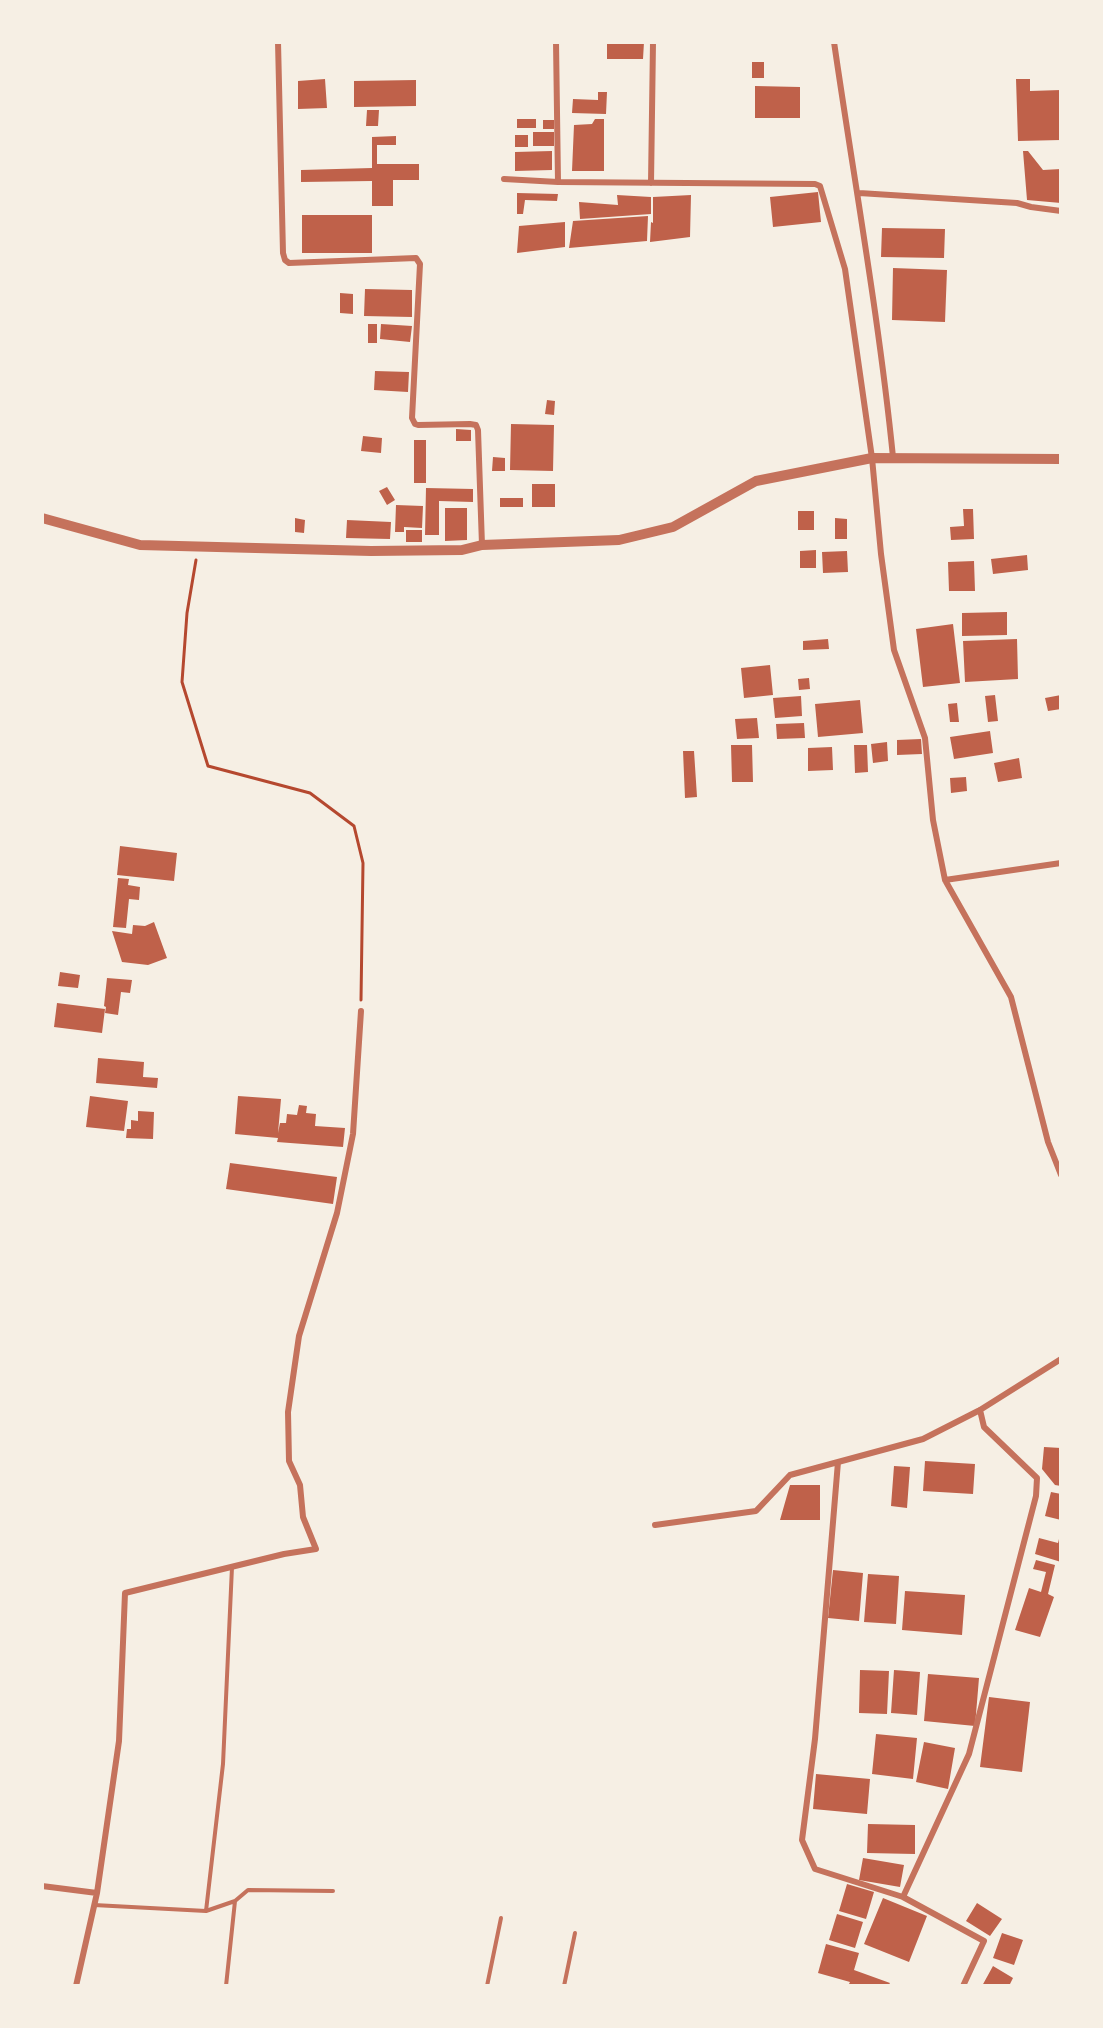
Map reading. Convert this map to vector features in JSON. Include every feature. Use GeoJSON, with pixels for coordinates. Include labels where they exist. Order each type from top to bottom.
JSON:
{"type":"FeatureCollection","features":[{"type":"Feature","properties":{"kind":"street"},"geometry":{"type":"LineString","coordinates":[[278,42],[283,254],[285,260],[289,263],[416,258],[420,264],[412,418],[418,425],[476,425],[479,436],[482,545]]}},
{"type":"Feature","properties":{"kind":"street"},"geometry":{"type":"LineString","coordinates":[[556,42],[558,182]]}},
{"type":"Feature","properties":{"kind":"street"},"geometry":{"type":"LineString","coordinates":[[651,183],[652,42]]}},
{"type":"Feature","properties":{"kind":"street"},"geometry":{"type":"LineString","coordinates":[[834,42],[859,193],[888,403],[893,458]]}},
{"type":"Feature","properties":{"kind":"street"},"geometry":{"type":"LineString","coordinates":[[504,180],[815,184],[820,186],[845,269],[872,458],[881,554],[894,650],[925,738],[933,820],[945,880],[1011,997],[1048,1142],[1061,1175]]}},
{"type":"Feature","properties":{"kind":"street"},"geometry":{"type":"LineString","coordinates":[[859,193],[1017,203],[1061,211]]}},
{"type":"Feature","properties":{"kind":"street"},"geometry":{"type":"LineString","coordinates":[[42,518],[140,545],[371,551],[462,549],[482,545],[619,540],[674,527],[756,481],[872,458],[1061,459]]}},
{"type":"Feature","properties":{"kind":"street"},"geometry":{"type":"LineString","coordinates":[[945,880],[1061,862]]}},
{"type":"Feature","properties":{"kind":"street"},"geometry":{"type":"LineString","coordinates":[[76,1986],[97,1893],[119,1741],[125,1593],[316,1548],[303,1516],[300,1485],[289,1461],[288,1412],[299,1336],[337,1213],[354,1134],[361,1011]]}},
{"type":"Feature","properties":{"kind":"street"},"geometry":{"type":"LineString","coordinates":[[655,1525],[756,1511],[789,1475],[923,1439],[980,1410],[1061,1359]]}},
{"type":"Feature","properties":{"kind":"street"},"geometry":{"type":"LineString","coordinates":[[903,1897],[969,1754],[1036,1496],[1037,1478],[984,1426],[980,1410]]}},
{"type":"Feature","properties":{"kind":"street"},"geometry":{"type":"LineString","coordinates":[[838,1462],[815,1739],[802,1840],[815,1869],[903,1897],[984,1941],[963,1986]]}},
{"type":"Feature","properties":{"kind":"street"},"geometry":{"type":"LineString","coordinates":[[42,1886],[97,1893]]}},
{"type":"Feature","properties":{"kind":"lane"},"geometry":{"type":"LineString","coordinates":[[206,1911],[223,1764],[232,1567]]}},
{"type":"Feature","properties":{"kind":"lane"},"geometry":{"type":"LineString","coordinates":[[94,1905],[206,1911],[235,1901],[248,1890],[333,1891]]}},
{"type":"Feature","properties":{"kind":"lane"},"geometry":{"type":"LineString","coordinates":[[226,1986],[235,1901]]}},
{"type":"Feature","properties":{"kind":"lane"},"geometry":{"type":"LineString","coordinates":[[487,1986],[501,1918]]}},
{"type":"Feature","properties":{"kind":"lane"},"geometry":{"type":"LineString","coordinates":[[564,1986],[575,1933]]}},
{"type":"Feature","properties":{"kind":"path"},"geometry":{"type":"LineString","coordinates":[[198,547],[187,613],[182,682],[208,766],[310,793],[354,826],[363,863],[361,1011]]}},
{"type":"Feature","properties":{"kind":"building"},"geometry":{"type":"Polygon","coordinates":[[[607,42],[644,42],[643,59],[607,59],[607,42]]]}},
{"type":"Feature","properties":{"kind":"building"},"geometry":{"type":"Polygon","coordinates":[[[752,62],[764,62],[764,78],[752,78],[752,62]]]}},
{"type":"Feature","properties":{"kind":"building"},"geometry":{"type":"Polygon","coordinates":[[[325,79],[327,108],[298,109],[298,81],[325,79]]]}},
{"type":"Feature","properties":{"kind":"building"},"geometry":{"type":"Polygon","coordinates":[[[1016,79],[1030,79],[1030,91],[1061,90],[1061,140],[1018,141],[1016,79]]]}},
{"type":"Feature","properties":{"kind":"building"},"geometry":{"type":"Polygon","coordinates":[[[416,80],[416,106],[354,107],[354,81],[416,80]]]}},
{"type":"Feature","properties":{"kind":"building"},"geometry":{"type":"Polygon","coordinates":[[[755,86],[800,87],[800,118],[755,118],[755,86]]]}},
{"type":"Feature","properties":{"kind":"building"},"geometry":{"type":"Polygon","coordinates":[[[598,92],[607,92],[606,114],[572,113],[573,99],[598,100],[598,92]]]}},
{"type":"Feature","properties":{"kind":"building"},"geometry":{"type":"Polygon","coordinates":[[[367,110],[379,110],[378,126],[366,126],[367,110]]]}},
{"type":"Feature","properties":{"kind":"building"},"geometry":{"type":"Polygon","coordinates":[[[517,119],[536,119],[536,128],[517,128],[517,119]]]}},
{"type":"Feature","properties":{"kind":"building"},"geometry":{"type":"Polygon","coordinates":[[[595,119],[604,119],[604,171],[572,171],[574,125],[592,124],[595,119]]]}},
{"type":"Feature","properties":{"kind":"building"},"geometry":{"type":"Polygon","coordinates":[[[543,120],[554,120],[554,129],[543,129],[543,120]]]}},
{"type":"Feature","properties":{"kind":"building"},"geometry":{"type":"Polygon","coordinates":[[[533,132],[554,132],[554,146],[533,146],[533,132]]]}},
{"type":"Feature","properties":{"kind":"building"},"geometry":{"type":"Polygon","coordinates":[[[515,135],[528,135],[528,147],[515,147],[515,135]]]}},
{"type":"Feature","properties":{"kind":"building"},"geometry":{"type":"Polygon","coordinates":[[[396,136],[396,145],[377,145],[377,164],[419,164],[419,180],[393,180],[393,206],[372,206],[372,181],[301,182],[301,170],[372,168],[372,137],[396,136]]]}},
{"type":"Feature","properties":{"kind":"building"},"geometry":{"type":"Polygon","coordinates":[[[552,151],[552,170],[515,171],[515,152],[552,151]]]}},
{"type":"Feature","properties":{"kind":"building"},"geometry":{"type":"Polygon","coordinates":[[[1023,151],[1028,151],[1043,170],[1061,169],[1061,203],[1027,200],[1023,151]]]}},
{"type":"Feature","properties":{"kind":"building"},"geometry":{"type":"Polygon","coordinates":[[[818,192],[821,222],[773,227],[770,197],[818,192]]]}},
{"type":"Feature","properties":{"kind":"building"},"geometry":{"type":"Polygon","coordinates":[[[517,193],[558,194],[557,201],[525,200],[523,214],[517,214],[517,193]]]}},
{"type":"Feature","properties":{"kind":"building"},"geometry":{"type":"Polygon","coordinates":[[[617,195],[651,197],[651,214],[580,219],[579,202],[618,205],[617,195]]]}},
{"type":"Feature","properties":{"kind":"building"},"geometry":{"type":"Polygon","coordinates":[[[691,195],[690,237],[650,242],[653,197],[691,195]]]}},
{"type":"Feature","properties":{"kind":"building"},"geometry":{"type":"Polygon","coordinates":[[[302,215],[372,215],[372,253],[302,253],[302,215]]]}},
{"type":"Feature","properties":{"kind":"building"},"geometry":{"type":"Polygon","coordinates":[[[648,216],[647,241],[569,248],[573,221],[648,216]]]}},
{"type":"Feature","properties":{"kind":"building"},"geometry":{"type":"Polygon","coordinates":[[[565,222],[565,247],[517,253],[519,226],[565,222]]]}},
{"type":"Feature","properties":{"kind":"building"},"geometry":{"type":"Polygon","coordinates":[[[882,228],[945,229],[944,258],[881,257],[882,228]]]}},
{"type":"Feature","properties":{"kind":"building"},"geometry":{"type":"Polygon","coordinates":[[[893,268],[947,270],[945,322],[892,320],[893,268]]]}},
{"type":"Feature","properties":{"kind":"building"},"geometry":{"type":"Polygon","coordinates":[[[365,289],[412,290],[412,317],[364,316],[365,289]]]}},
{"type":"Feature","properties":{"kind":"building"},"geometry":{"type":"Polygon","coordinates":[[[340,293],[353,294],[353,314],[340,313],[340,293]]]}},
{"type":"Feature","properties":{"kind":"building"},"geometry":{"type":"Polygon","coordinates":[[[368,324],[377,324],[377,343],[368,343],[368,324]]]}},
{"type":"Feature","properties":{"kind":"building"},"geometry":{"type":"Polygon","coordinates":[[[381,324],[412,326],[410,342],[380,339],[381,324]]]}},
{"type":"Feature","properties":{"kind":"building"},"geometry":{"type":"Polygon","coordinates":[[[375,371],[409,372],[408,392],[374,390],[375,371]]]}},
{"type":"Feature","properties":{"kind":"building"},"geometry":{"type":"Polygon","coordinates":[[[547,400],[555,401],[554,415],[545,414],[547,400]]]}},
{"type":"Feature","properties":{"kind":"building"},"geometry":{"type":"Polygon","coordinates":[[[511,424],[554,425],[553,471],[510,470],[511,424]]]}},
{"type":"Feature","properties":{"kind":"building"},"geometry":{"type":"Polygon","coordinates":[[[456,429],[471,430],[471,441],[456,441],[456,429]]]}},
{"type":"Feature","properties":{"kind":"building"},"geometry":{"type":"Polygon","coordinates":[[[363,436],[382,438],[381,453],[361,451],[363,436]]]}},
{"type":"Feature","properties":{"kind":"building"},"geometry":{"type":"Polygon","coordinates":[[[414,440],[426,440],[426,483],[414,483],[414,440]]]}},
{"type":"Feature","properties":{"kind":"building"},"geometry":{"type":"Polygon","coordinates":[[[493,457],[505,458],[505,471],[492,471],[493,457]]]}},
{"type":"Feature","properties":{"kind":"building"},"geometry":{"type":"Polygon","coordinates":[[[532,484],[555,484],[555,507],[532,507],[532,484]]]}},
{"type":"Feature","properties":{"kind":"building"},"geometry":{"type":"Polygon","coordinates":[[[387,487],[395,500],[387,505],[379,491],[387,487]]]}},
{"type":"Feature","properties":{"kind":"building"},"geometry":{"type":"Polygon","coordinates":[[[426,488],[473,489],[473,502],[439,501],[439,535],[425,535],[426,488]]]}},
{"type":"Feature","properties":{"kind":"building"},"geometry":{"type":"Polygon","coordinates":[[[500,498],[523,498],[523,507],[500,507],[500,498]]]}},
{"type":"Feature","properties":{"kind":"building"},"geometry":{"type":"Polygon","coordinates":[[[396,505],[423,506],[422,528],[404,527],[404,532],[395,532],[396,505]]]}},
{"type":"Feature","properties":{"kind":"building"},"geometry":{"type":"Polygon","coordinates":[[[445,508],[467,508],[467,540],[445,541],[445,508]]]}},
{"type":"Feature","properties":{"kind":"building"},"geometry":{"type":"Polygon","coordinates":[[[963,509],[973,509],[974,539],[951,540],[950,527],[964,526],[963,509]]]}},
{"type":"Feature","properties":{"kind":"building"},"geometry":{"type":"Polygon","coordinates":[[[798,511],[814,511],[814,530],[798,530],[798,511]]]}},
{"type":"Feature","properties":{"kind":"building"},"geometry":{"type":"Polygon","coordinates":[[[295,518],[305,520],[304,533],[295,532],[295,518]]]}},
{"type":"Feature","properties":{"kind":"building"},"geometry":{"type":"Polygon","coordinates":[[[835,518],[847,519],[847,539],[835,539],[835,518]]]}},
{"type":"Feature","properties":{"kind":"building"},"geometry":{"type":"Polygon","coordinates":[[[347,520],[391,522],[390,539],[346,538],[347,520]]]}},
{"type":"Feature","properties":{"kind":"building"},"geometry":{"type":"Polygon","coordinates":[[[406,530],[422,530],[422,542],[406,542],[406,530]]]}},
{"type":"Feature","properties":{"kind":"building"},"geometry":{"type":"Polygon","coordinates":[[[816,550],[816,568],[800,568],[800,551],[816,550]]]}},
{"type":"Feature","properties":{"kind":"building"},"geometry":{"type":"Polygon","coordinates":[[[847,551],[848,572],[823,573],[822,552],[847,551]]]}},
{"type":"Feature","properties":{"kind":"building"},"geometry":{"type":"Polygon","coordinates":[[[1027,555],[1028,570],[993,574],[991,559],[1027,555]]]}},
{"type":"Feature","properties":{"kind":"building"},"geometry":{"type":"Polygon","coordinates":[[[974,561],[975,591],[949,591],[948,562],[974,561]]]}},
{"type":"Feature","properties":{"kind":"building"},"geometry":{"type":"Polygon","coordinates":[[[1007,612],[1007,635],[962,636],[962,613],[1007,612]]]}},
{"type":"Feature","properties":{"kind":"building"},"geometry":{"type":"Polygon","coordinates":[[[953,624],[960,683],[923,687],[916,629],[953,624]]]}},
{"type":"Feature","properties":{"kind":"building"},"geometry":{"type":"Polygon","coordinates":[[[828,639],[829,649],[803,650],[803,641],[828,639]]]}},
{"type":"Feature","properties":{"kind":"building"},"geometry":{"type":"Polygon","coordinates":[[[1017,639],[1018,679],[965,682],[963,641],[1017,639]]]}},
{"type":"Feature","properties":{"kind":"building"},"geometry":{"type":"Polygon","coordinates":[[[770,665],[773,695],[744,698],[741,668],[770,665]]]}},
{"type":"Feature","properties":{"kind":"building"},"geometry":{"type":"Polygon","coordinates":[[[809,678],[810,689],[799,690],[798,679],[809,678]]]}},
{"type":"Feature","properties":{"kind":"building"},"geometry":{"type":"Polygon","coordinates":[[[995,695],[998,721],[988,722],[985,696],[995,695]]]}},
{"type":"Feature","properties":{"kind":"building"},"geometry":{"type":"Polygon","coordinates":[[[1061,695],[1061,709],[1048,711],[1045,698],[1061,695]]]}},
{"type":"Feature","properties":{"kind":"building"},"geometry":{"type":"Polygon","coordinates":[[[801,696],[802,716],[775,718],[773,698],[801,696]]]}},
{"type":"Feature","properties":{"kind":"building"},"geometry":{"type":"Polygon","coordinates":[[[860,700],[863,733],[818,737],[815,704],[860,700]]]}},
{"type":"Feature","properties":{"kind":"building"},"geometry":{"type":"Polygon","coordinates":[[[957,703],[959,722],[950,722],[948,704],[957,703]]]}},
{"type":"Feature","properties":{"kind":"building"},"geometry":{"type":"Polygon","coordinates":[[[757,718],[759,738],[737,739],[735,719],[757,718]]]}},
{"type":"Feature","properties":{"kind":"building"},"geometry":{"type":"Polygon","coordinates":[[[804,723],[805,738],[777,739],[776,724],[804,723]]]}},
{"type":"Feature","properties":{"kind":"building"},"geometry":{"type":"Polygon","coordinates":[[[990,731],[993,753],[954,759],[950,737],[990,731]]]}},
{"type":"Feature","properties":{"kind":"building"},"geometry":{"type":"Polygon","coordinates":[[[921,739],[922,754],[897,755],[897,740],[921,739]]]}},
{"type":"Feature","properties":{"kind":"building"},"geometry":{"type":"Polygon","coordinates":[[[887,742],[888,761],[873,763],[871,744],[887,742]]]}},
{"type":"Feature","properties":{"kind":"building"},"geometry":{"type":"Polygon","coordinates":[[[731,745],[752,745],[753,782],[732,782],[731,745]]]}},
{"type":"Feature","properties":{"kind":"building"},"geometry":{"type":"Polygon","coordinates":[[[854,745],[867,745],[868,772],[855,773],[854,745]]]}},
{"type":"Feature","properties":{"kind":"building"},"geometry":{"type":"Polygon","coordinates":[[[832,747],[833,770],[808,771],[808,748],[832,747]]]}},
{"type":"Feature","properties":{"kind":"building"},"geometry":{"type":"Polygon","coordinates":[[[683,751],[694,751],[697,797],[685,798],[683,751]]]}},
{"type":"Feature","properties":{"kind":"building"},"geometry":{"type":"Polygon","coordinates":[[[1019,758],[1022,778],[998,782],[994,763],[1019,758]]]}},
{"type":"Feature","properties":{"kind":"building"},"geometry":{"type":"Polygon","coordinates":[[[966,777],[967,791],[951,793],[950,778],[966,777]]]}},
{"type":"Feature","properties":{"kind":"building"},"geometry":{"type":"Polygon","coordinates":[[[120,846],[177,853],[174,881],[117,875],[120,846]]]}},
{"type":"Feature","properties":{"kind":"building"},"geometry":{"type":"Polygon","coordinates":[[[118,878],[129,879],[128,885],[140,887],[139,900],[129,899],[126,928],[113,927],[118,878]]]}},
{"type":"Feature","properties":{"kind":"building"},"geometry":{"type":"Polygon","coordinates":[[[154,922],[167,958],[148,965],[122,962],[112,931],[132,934],[133,925],[145,926],[154,922]]]}},
{"type":"Feature","properties":{"kind":"building"},"geometry":{"type":"Polygon","coordinates":[[[60,972],[80,975],[78,988],[58,986],[60,972]]]}},
{"type":"Feature","properties":{"kind":"building"},"geometry":{"type":"Polygon","coordinates":[[[107,978],[132,980],[130,993],[121,992],[118,1015],[105,1013],[107,978]]]}},
{"type":"Feature","properties":{"kind":"building"},"geometry":{"type":"Polygon","coordinates":[[[57,1003],[105,1009],[102,1033],[54,1027],[57,1003]]]}},
{"type":"Feature","properties":{"kind":"building"},"geometry":{"type":"Polygon","coordinates":[[[98,1058],[144,1062],[143,1077],[158,1078],[157,1088],[96,1083],[98,1058]]]}},
{"type":"Feature","properties":{"kind":"building"},"geometry":{"type":"Polygon","coordinates":[[[90,1096],[128,1101],[124,1131],[86,1127],[90,1096]]]}},
{"type":"Feature","properties":{"kind":"building"},"geometry":{"type":"Polygon","coordinates":[[[238,1096],[281,1099],[278,1133],[280,1123],[286,1123],[287,1114],[297,1115],[299,1105],[307,1106],[306,1113],[316,1114],[315,1126],[345,1128],[343,1147],[277,1142],[278,1138],[235,1134],[238,1096]]]}},
{"type":"Feature","properties":{"kind":"building"},"geometry":{"type":"Polygon","coordinates":[[[138,1111],[154,1112],[153,1139],[126,1138],[127,1129],[131,1129],[131,1120],[138,1121],[138,1111]]]}},
{"type":"Feature","properties":{"kind":"building"},"geometry":{"type":"Polygon","coordinates":[[[230,1163],[337,1177],[333,1204],[226,1189],[230,1163]]]}},
{"type":"Feature","properties":{"kind":"building"},"geometry":{"type":"Polygon","coordinates":[[[1044,1447],[1061,1448],[1061,1486],[1055,1485],[1042,1469],[1044,1447]]]}},
{"type":"Feature","properties":{"kind":"building"},"geometry":{"type":"Polygon","coordinates":[[[925,1461],[975,1464],[973,1494],[923,1491],[925,1461]]]}},
{"type":"Feature","properties":{"kind":"building"},"geometry":{"type":"Polygon","coordinates":[[[894,1466],[910,1467],[907,1508],[891,1506],[894,1466]]]}},
{"type":"Feature","properties":{"kind":"building"},"geometry":{"type":"Polygon","coordinates":[[[790,1485],[820,1485],[820,1520],[780,1520],[790,1485]]]}},
{"type":"Feature","properties":{"kind":"building"},"geometry":{"type":"Polygon","coordinates":[[[1051,1492],[1061,1494],[1061,1520],[1045,1516],[1051,1492]]]}},
{"type":"Feature","properties":{"kind":"building"},"geometry":{"type":"Polygon","coordinates":[[[1060,1535],[1061,1562],[1035,1554],[1039,1538],[1058,1543],[1060,1535]]]}},
{"type":"Feature","properties":{"kind":"building"},"geometry":{"type":"Polygon","coordinates":[[[1036,1560],[1055,1565],[1048,1594],[1054,1597],[1040,1637],[1015,1630],[1029,1588],[1041,1592],[1046,1572],[1033,1569],[1036,1560]]]}},
{"type":"Feature","properties":{"kind":"building"},"geometry":{"type":"Polygon","coordinates":[[[833,1570],[863,1573],[859,1621],[828,1618],[833,1570]]]}},
{"type":"Feature","properties":{"kind":"building"},"geometry":{"type":"Polygon","coordinates":[[[868,1574],[899,1576],[896,1624],[864,1622],[868,1574]]]}},
{"type":"Feature","properties":{"kind":"building"},"geometry":{"type":"Polygon","coordinates":[[[905,1591],[965,1595],[962,1635],[902,1630],[905,1591]]]}},
{"type":"Feature","properties":{"kind":"building"},"geometry":{"type":"Polygon","coordinates":[[[860,1670],[889,1671],[887,1714],[859,1713],[860,1670]]]}},
{"type":"Feature","properties":{"kind":"building"},"geometry":{"type":"Polygon","coordinates":[[[894,1670],[920,1672],[917,1715],[891,1713],[894,1670]]]}},
{"type":"Feature","properties":{"kind":"building"},"geometry":{"type":"Polygon","coordinates":[[[928,1674],[979,1678],[975,1726],[924,1721],[928,1674]]]}},
{"type":"Feature","properties":{"kind":"building"},"geometry":{"type":"Polygon","coordinates":[[[989,1697],[1030,1702],[1022,1772],[980,1767],[989,1697]]]}},
{"type":"Feature","properties":{"kind":"building"},"geometry":{"type":"Polygon","coordinates":[[[876,1734],[917,1738],[913,1779],[872,1774],[876,1734]]]}},
{"type":"Feature","properties":{"kind":"building"},"geometry":{"type":"Polygon","coordinates":[[[924,1742],[955,1748],[948,1789],[916,1782],[924,1742]]]}},
{"type":"Feature","properties":{"kind":"building"},"geometry":{"type":"Polygon","coordinates":[[[816,1774],[870,1779],[867,1814],[813,1809],[816,1774]]]}},
{"type":"Feature","properties":{"kind":"building"},"geometry":{"type":"Polygon","coordinates":[[[868,1824],[915,1825],[915,1854],[867,1853],[868,1824]]]}},
{"type":"Feature","properties":{"kind":"building"},"geometry":{"type":"Polygon","coordinates":[[[863,1858],[904,1865],[900,1887],[859,1880],[863,1858]]]}},
{"type":"Feature","properties":{"kind":"building"},"geometry":{"type":"Polygon","coordinates":[[[847,1884],[874,1892],[866,1919],[839,1911],[847,1884]]]}},
{"type":"Feature","properties":{"kind":"building"},"geometry":{"type":"Polygon","coordinates":[[[883,1898],[927,1916],[909,1962],[864,1944],[883,1898]]]}},
{"type":"Feature","properties":{"kind":"building"},"geometry":{"type":"Polygon","coordinates":[[[977,1903],[1002,1919],[990,1936],[966,1921],[977,1903]]]}},
{"type":"Feature","properties":{"kind":"building"},"geometry":{"type":"Polygon","coordinates":[[[837,1914],[863,1922],[855,1948],[829,1940],[837,1914]]]}},
{"type":"Feature","properties":{"kind":"building"},"geometry":{"type":"Polygon","coordinates":[[[1002,1933],[1023,1940],[1014,1965],[993,1958],[1002,1933]]]}},
{"type":"Feature","properties":{"kind":"building"},"geometry":{"type":"Polygon","coordinates":[[[826,1944],[859,1953],[854,1970],[890,1983],[888,1986],[848,1986],[850,1982],[818,1973],[826,1944]]]}},
{"type":"Feature","properties":{"kind":"building"},"geometry":{"type":"Polygon","coordinates":[[[993,1966],[1013,1978],[1009,1986],[982,1986],[993,1966]]]}}]}
